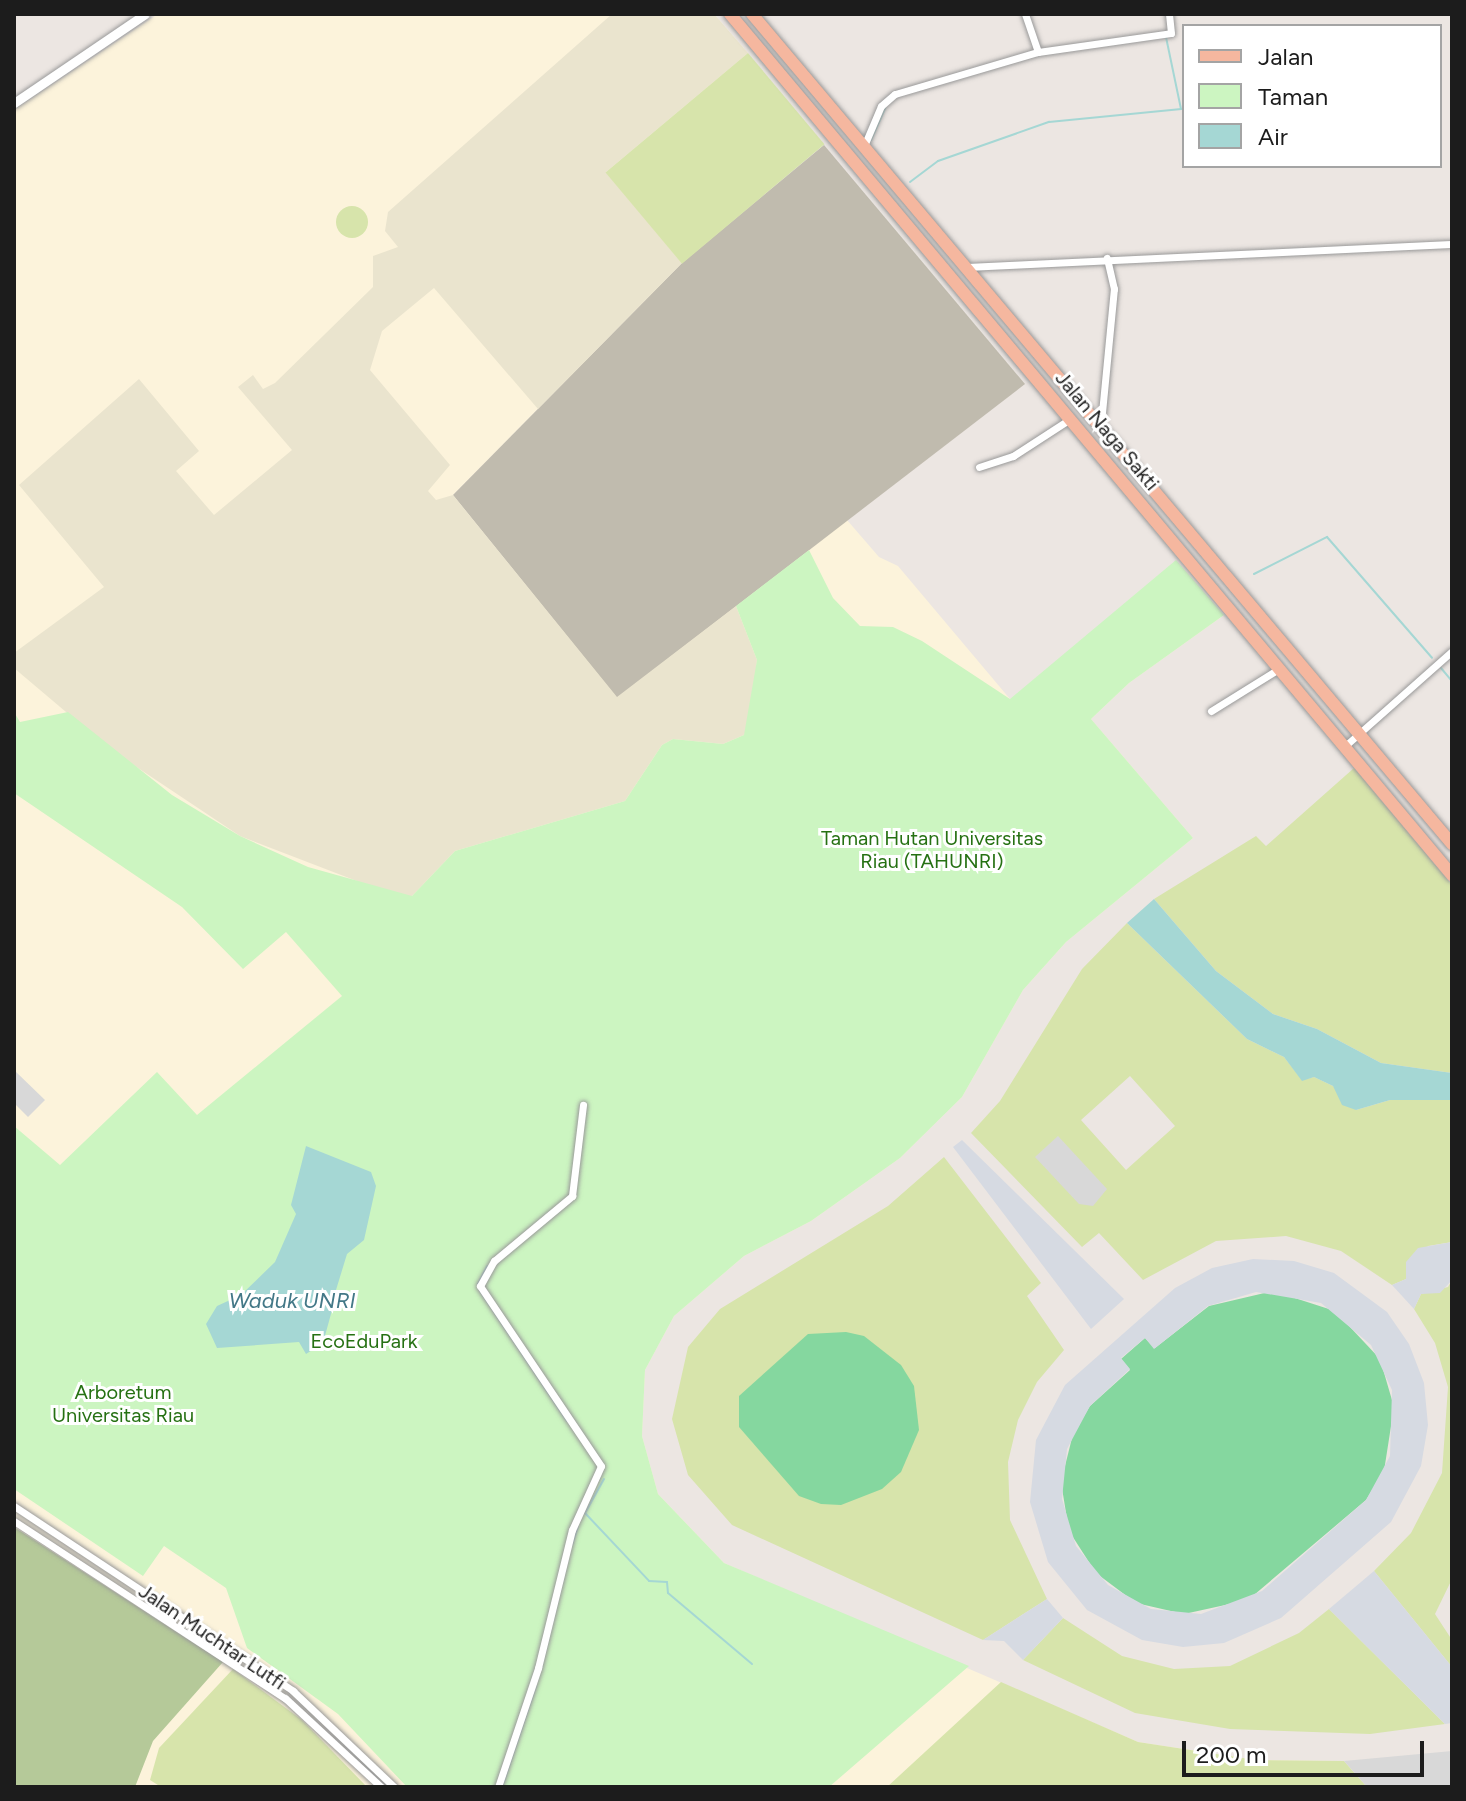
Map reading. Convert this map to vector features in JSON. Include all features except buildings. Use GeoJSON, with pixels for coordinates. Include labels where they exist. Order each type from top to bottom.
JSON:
{"type":"FeatureCollection","features":[{"type":"Feature","properties":{"kind":"main road","name":"Jalan Naga Sakti"},"geometry":{"type":"LineString","coordinates":[[730,14],[1452,875]]}},
{"type":"Feature","properties":{"kind":"main road","name":"Jalan Naga Sakti"},"geometry":{"type":"LineString","coordinates":[[752,14],[1101,423],[1452,844]]}},
{"type":"Feature","properties":{"kind":"street"},"geometry":{"type":"LineString","coordinates":[[14,103],[145,14]]}},
{"type":"Feature","properties":{"kind":"street"},"geometry":{"type":"LineString","coordinates":[[1025,14],[1038,52]]}},
{"type":"Feature","properties":{"kind":"street"},"geometry":{"type":"LineString","coordinates":[[864,146],[881,106],[895,94],[1038,52],[1171,33],[1169,14]]}},
{"type":"Feature","properties":{"kind":"street"},"geometry":{"type":"LineString","coordinates":[[965,267],[1452,244]]}},
{"type":"Feature","properties":{"kind":"street"},"geometry":{"type":"LineString","coordinates":[[1101,423],[1114,289],[1107,258]]}},
{"type":"Feature","properties":{"kind":"street"},"geometry":{"type":"LineString","coordinates":[[979,467],[1013,456],[1070,419]]}},
{"type":"Feature","properties":{"kind":"street"},"geometry":{"type":"LineString","coordinates":[[1345,746],[1358,731],[1452,651]]}},
{"type":"Feature","properties":{"kind":"street"},"geometry":{"type":"LineString","coordinates":[[1211,711],[1280,668]]}},
{"type":"Feature","properties":{"kind":"street"},"geometry":{"type":"LineString","coordinates":[[498,1787],[538,1668],[564,1556],[601,1466],[480,1286],[494,1261],[572,1196],[583,1105]]}},
{"type":"Feature","properties":{"kind":"street","name":"Jalan Muchtar Lutfi"},"geometry":{"type":"LineString","coordinates":[[14,1506],[293,1691],[394,1787]]}},
{"type":"Feature","properties":{"kind":"street","name":"Jalan Muchtar Lutfi"},"geometry":{"type":"LineString","coordinates":[[14,1521],[285,1698],[381,1787]]}},
{"type":"Feature","properties":{"kind":"shaded area"},"geometry":{"type":"Polygon","coordinates":[[[158,14],[714,14],[748,53],[606,172],[682,263],[453,495],[617,697],[847,520],[879,557],[898,566],[1010,699],[1224,615],[1129,683],[1091,719],[1193,838],[1066,942],[1023,990],[962,1097],[900,1158],[811,1221],[744,1256],[674,1316],[645,1370],[642,1436],[658,1494],[724,1563],[1138,1742],[1256,1760],[1344,1761],[1367,1787],[14,1787],[14,110],[158,14]]]}},
{"type":"Feature","properties":{"kind":"shaded area"},"geometry":{"type":"Polygon","coordinates":[[[612,14],[714,14],[748,53],[606,172],[682,263],[538,409],[434,288],[382,331],[370,370],[450,465],[428,491],[436,500],[453,495],[617,697],[736,606],[757,660],[751,721],[744,735],[723,744],[673,739],[662,745],[625,801],[455,851],[412,896],[401,898],[240,836],[111,750],[14,668],[14,653],[104,587],[19,485],[139,379],[199,451],[176,471],[214,515],[292,450],[238,387],[253,375],[263,389],[275,383],[373,287],[373,256],[398,247],[385,231],[388,212],[612,14]]]}},
{"type":"Feature","properties":{"kind":"shaded area"},"geometry":{"type":"Polygon","coordinates":[[[824,145],[1025,384],[617,698],[453,495],[682,263],[824,145]]]}},
{"type":"Feature","properties":{"kind":"shaded area"},"geometry":{"type":"Polygon","coordinates":[[[14,1070],[45,1100],[28,1117],[14,1103],[14,1070]]]}},
{"type":"Feature","properties":{"kind":"shaded area"},"geometry":{"type":"Polygon","coordinates":[[[1058,1136],[1107,1189],[1093,1206],[1079,1204],[1035,1157],[1058,1136]]]}},
{"type":"Feature","properties":{"kind":"shaded area"},"geometry":{"type":"Polygon","coordinates":[[[962,1140],[1124,1299],[1091,1329],[953,1147],[962,1140]]]}},
{"type":"Feature","properties":{"kind":"shaded area"},"geometry":{"type":"Polygon","coordinates":[[[1452,1242],[1452,1280],[1440,1293],[1421,1294],[1414,1309],[1392,1285],[1406,1279],[1406,1262],[1418,1248],[1452,1242]]]}},
{"type":"Feature","properties":{"kind":"shaded area"},"geometry":{"type":"Polygon","coordinates":[[[1253,1259],[1294,1261],[1334,1273],[1387,1312],[1409,1344],[1424,1383],[1428,1425],[1421,1466],[1391,1522],[1281,1618],[1224,1643],[1183,1647],[1142,1640],[1087,1610],[1048,1562],[1030,1502],[1036,1440],[1065,1385],[1175,1288],[1212,1268],[1253,1259]],[[1256,1292],[1208,1306],[1154,1349],[1145,1338],[1121,1358],[1130,1369],[1090,1406],[1067,1449],[1062,1499],[1076,1546],[1108,1585],[1151,1609],[1201,1614],[1262,1591],[1366,1500],[1390,1456],[1392,1390],[1371,1345],[1321,1303],[1256,1292]]]}},
{"type":"Feature","properties":{"kind":"shaded area"},"geometry":{"type":"Polygon","coordinates":[[[1374,1571],[1452,1667],[1452,1723],[1445,1724],[1329,1609],[1374,1571]]]}},
{"type":"Feature","properties":{"kind":"shaded area"},"geometry":{"type":"Polygon","coordinates":[[[1047,1599],[1063,1618],[1023,1660],[1004,1641],[983,1640],[1047,1599]]]}},
{"type":"Feature","properties":{"kind":"shaded area"},"geometry":{"type":"Polygon","coordinates":[[[1452,1751],[1452,1787],[1367,1787],[1344,1761],[1452,1751]]]}},
{"type":"Feature","properties":{"kind":"green space"},"geometry":{"type":"Polygon","coordinates":[[[748,53],[824,144],[682,264],[606,173],[748,53]]]}},
{"type":"Feature","properties":{"kind":"green space"},"geometry":{"type":"Polygon","coordinates":[[[352,206],[364,210],[368,222],[364,234],[352,238],[340,234],[336,222],[340,210],[352,206]]]}},
{"type":"Feature","properties":{"kind":"green space","name":"EcoEduPark"},"geometry":{"type":"Polygon","coordinates":[[[809,550],[833,598],[860,626],[893,627],[922,641],[1010,699],[1176,560],[1224,615],[1129,683],[1091,719],[1193,838],[1066,942],[1023,990],[962,1097],[900,1158],[811,1221],[744,1256],[674,1316],[645,1370],[642,1436],[658,1494],[724,1563],[969,1666],[829,1787],[407,1787],[338,1714],[247,1648],[226,1588],[164,1546],[143,1576],[14,1489],[14,1126],[60,1165],[157,1072],[197,1115],[342,996],[286,932],[243,969],[182,907],[14,793],[14,712],[20,722],[68,712],[172,795],[240,836],[308,867],[412,896],[455,851],[625,801],[662,745],[673,739],[723,744],[744,735],[757,660],[736,606],[809,550]]]}},
{"type":"Feature","properties":{"kind":"green space"},"geometry":{"type":"Polygon","coordinates":[[[1354,768],[1452,885],[1452,1073],[1381,1063],[1317,1029],[1273,1014],[1216,971],[1154,899],[1256,836],[1266,846],[1354,768]]]}},
{"type":"Feature","properties":{"kind":"green space"},"geometry":{"type":"Polygon","coordinates":[[[1127,923],[1247,1039],[1284,1057],[1302,1080],[1314,1077],[1333,1086],[1356,1110],[1390,1100],[1452,1100],[1452,1242],[1428,1246],[1406,1279],[1392,1285],[1341,1251],[1286,1236],[1216,1241],[1143,1280],[1099,1233],[1082,1247],[971,1133],[1000,1101],[1082,969],[1127,923]],[[1130,1076],[1081,1120],[1126,1170],[1175,1126],[1130,1076]]]}},
{"type":"Feature","properties":{"kind":"green space"},"geometry":{"type":"Polygon","coordinates":[[[944,1157],[1041,1283],[1027,1296],[1064,1350],[1037,1382],[1018,1420],[1008,1462],[1010,1520],[1047,1599],[983,1640],[732,1525],[688,1475],[672,1419],[688,1347],[720,1309],[888,1206],[944,1157]]]}},
{"type":"Feature","properties":{"kind":"green space"},"geometry":{"type":"Polygon","coordinates":[[[1452,1280],[1452,1579],[1435,1614],[1452,1640],[1452,1667],[1374,1571],[1411,1533],[1442,1473],[1448,1387],[1435,1343],[1414,1309],[1421,1294],[1448,1287],[1452,1280]]]}},
{"type":"Feature","properties":{"kind":"green space"},"geometry":{"type":"Polygon","coordinates":[[[1273,1291],[1335,1311],[1380,1359],[1394,1407],[1384,1471],[1366,1500],[1248,1600],[1184,1614],[1136,1603],[1096,1573],[1069,1531],[1061,1482],[1073,1434],[1090,1406],[1130,1370],[1121,1359],[1145,1338],[1155,1348],[1209,1306],[1273,1291]]]}},
{"type":"Feature","properties":{"kind":"green space"},"geometry":{"type":"Polygon","coordinates":[[[846,1332],[864,1336],[901,1365],[914,1386],[919,1430],[901,1472],[882,1489],[841,1505],[821,1504],[799,1496],[739,1427],[739,1396],[808,1334],[846,1332]]]}},
{"type":"Feature","properties":{"kind":"green space"},"geometry":{"type":"Polygon","coordinates":[[[14,1527],[223,1662],[153,1741],[135,1787],[14,1787],[14,1527]]]}},
{"type":"Feature","properties":{"kind":"green space"},"geometry":{"type":"Polygon","coordinates":[[[1329,1609],[1445,1724],[1370,1734],[1230,1729],[1135,1713],[1023,1660],[1063,1618],[1122,1656],[1174,1669],[1230,1666],[1299,1633],[1329,1609]]]}},
{"type":"Feature","properties":{"kind":"green space"},"geometry":{"type":"Polygon","coordinates":[[[233,1669],[302,1720],[367,1787],[161,1787],[150,1780],[159,1748],[233,1669]]]}},
{"type":"Feature","properties":{"kind":"green space"},"geometry":{"type":"Polygon","coordinates":[[[1001,1682],[1138,1742],[1256,1760],[1344,1761],[1367,1787],[887,1787],[1001,1682]]]}},
{"type":"Feature","properties":{"kind":"water"},"geometry":{"type":"Polygon","coordinates":[[[1154,899],[1216,971],[1273,1014],[1317,1029],[1381,1063],[1452,1073],[1452,1100],[1390,1100],[1356,1110],[1342,1105],[1333,1086],[1314,1077],[1302,1081],[1284,1057],[1247,1039],[1127,923],[1154,899]]]}},
{"type":"Feature","properties":{"kind":"water","name":"Waduk UNRI"},"geometry":{"type":"Polygon","coordinates":[[[306,1146],[371,1172],[376,1186],[364,1240],[347,1254],[336,1290],[342,1301],[334,1303],[323,1343],[306,1354],[299,1342],[217,1348],[206,1324],[217,1306],[241,1295],[275,1262],[296,1214],[291,1205],[306,1146]]]}},
{"type":"Feature","properties":{"kind":"waterway"},"geometry":{"type":"LineString","coordinates":[[910,182],[938,161],[1049,122],[1181,109],[1166,37]]}},
{"type":"Feature","properties":{"kind":"waterway"},"geometry":{"type":"LineString","coordinates":[[871,140],[885,108]]}},
{"type":"Feature","properties":{"kind":"waterway"},"geometry":{"type":"LineString","coordinates":[[1254,574],[1327,537],[1432,658]]}},
{"type":"Feature","properties":{"kind":"waterway"},"geometry":{"type":"LineString","coordinates":[[1441,668],[1452,681]]}},
{"type":"Feature","properties":{"kind":"waterway"},"geometry":{"type":"LineString","coordinates":[[478,1284],[487,1266]]}},
{"type":"Feature","properties":{"kind":"waterway"},"geometry":{"type":"LineString","coordinates":[[480,1291],[567,1421]]}},
{"type":"Feature","properties":{"kind":"waterway"},"geometry":{"type":"LineString","coordinates":[[604,1479],[585,1513],[649,1581],[667,1582],[668,1593],[752,1664]]}},
{"type":"Feature","properties":{"kind":"waterway"},"geometry":{"type":"LineString","coordinates":[[572,1545],[578,1527]]}},
{"type":"Feature","properties":{"kind":"waterway"},"geometry":{"type":"LineString","coordinates":[[541,1669],[568,1559]]}},
{"type":"Feature","properties":{"kind":"waterway"},"geometry":{"type":"LineString","coordinates":[[502,1787],[536,1686]]}},
{"type":"Feature","properties":{"kind":"park label","name":"Taman Hutan Universitas Riau (TAHUNRI)"},"geometry":{"type":"Point","coordinates":[932,850]}},
{"type":"Feature","properties":{"kind":"park label","name":"Arboretum Universitas Riau"},"geometry":{"type":"Point","coordinates":[123,1404]}}]}
